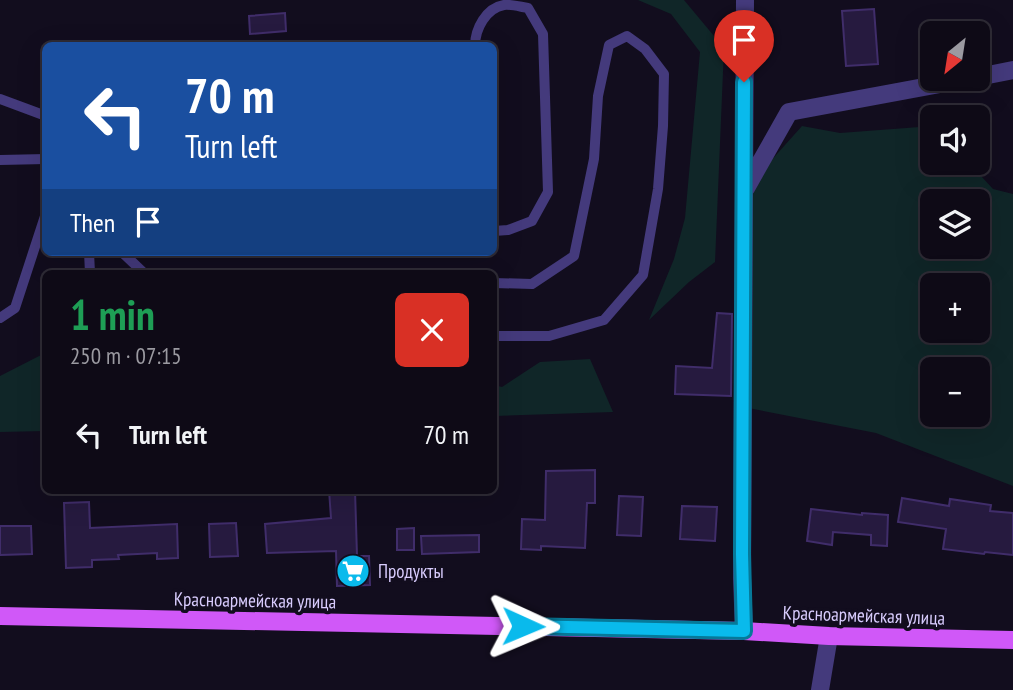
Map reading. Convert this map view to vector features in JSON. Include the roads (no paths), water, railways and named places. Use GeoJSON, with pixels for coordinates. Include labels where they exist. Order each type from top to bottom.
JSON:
{"type":"FeatureCollection","features":[{"type":"Feature","properties":{"kind":"main road","name":"Красноармейская улица"},"geometry":{"type":"LineString","coordinates":[[0,615],[1013,639]]}},
{"type":"Feature","properties":{"kind":"street"},"geometry":{"type":"LineString","coordinates":[[744,631],[745,0]]}},
{"type":"Feature","properties":{"kind":"street"},"geometry":{"type":"LineString","coordinates":[[990,75],[1013,70]]}},
{"type":"Feature","properties":{"kind":"street"},"geometry":{"type":"LineString","coordinates":[[744,191],[789,112],[920,88]]}},
{"type":"Feature","properties":{"kind":"street"},"geometry":{"type":"LineString","coordinates":[[820,690],[829,636]]}},
{"type":"Feature","properties":{"kind":"lane"},"geometry":{"type":"LineString","coordinates":[[475,42],[475,34],[486,15],[503,5],[528,8],[543,34],[548,191],[532,221],[508,230],[497,231]]}},
{"type":"Feature","properties":{"kind":"lane"},"geometry":{"type":"LineString","coordinates":[[497,284],[532,284],[574,257],[594,159],[598,96],[609,45],[627,36],[645,49],[664,74],[658,189],[643,275],[604,320],[549,336],[497,336]]}},
{"type":"Feature","properties":{"kind":"lane"},"geometry":{"type":"LineString","coordinates":[[0,99],[42,115]]}},
{"type":"Feature","properties":{"kind":"lane"},"geometry":{"type":"LineString","coordinates":[[0,160],[42,159]]}},
{"type":"Feature","properties":{"kind":"lane"},"geometry":{"type":"LineString","coordinates":[[0,318],[15,308],[42,225]]}},
{"type":"Feature","properties":{"kind":"lane"},"geometry":{"type":"LineString","coordinates":[[126,256],[141,270]]}},
{"type":"Feature","properties":{"kind":"place","name":"Продукты"},"geometry":{"type":"Point","coordinates":[353,571]}}]}
